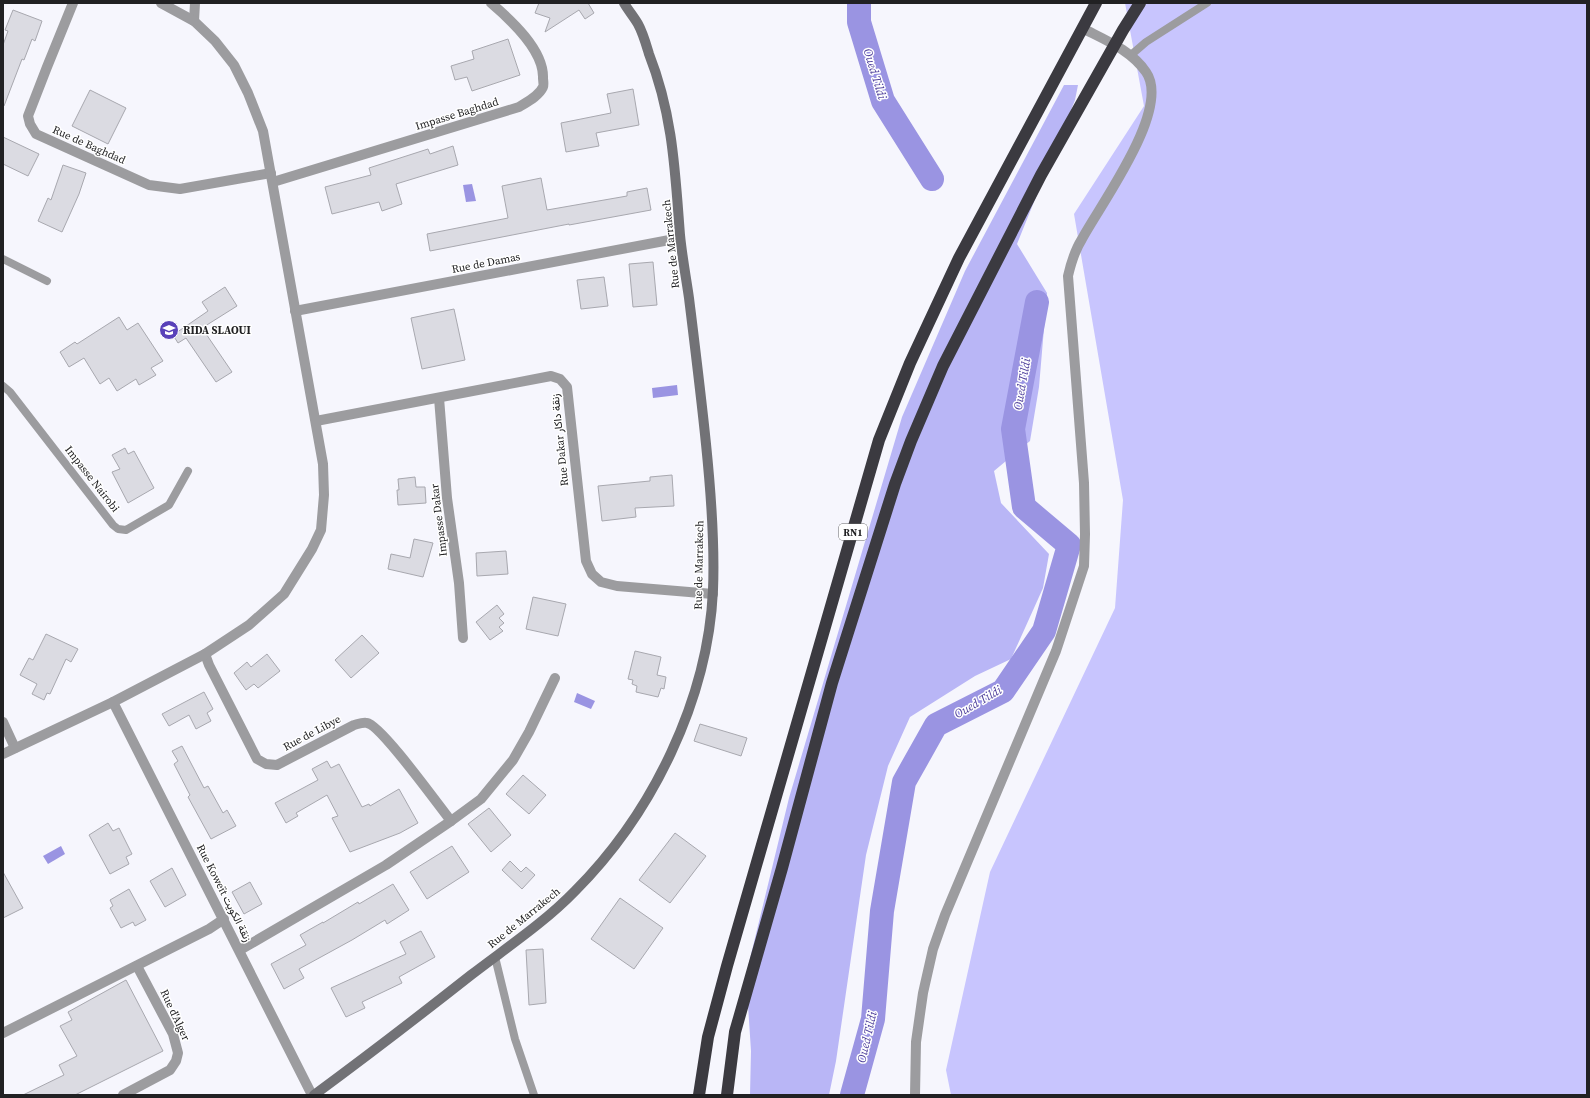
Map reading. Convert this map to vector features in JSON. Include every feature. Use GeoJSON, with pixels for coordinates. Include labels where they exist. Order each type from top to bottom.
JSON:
{"type":"FeatureCollection","features":[{"type":"Feature","properties":{"kind":"highway","name":"RN1"},"geometry":{"type":"LineString","coordinates":[[699,1095],[708,1037],[727,966],[879,440],[910,363],[959,258],[1096,3]]}},
{"type":"Feature","properties":{"kind":"highway","name":"RN1"},"geometry":{"type":"LineString","coordinates":[[727,1095],[735,1032],[782,868],[832,683],[894,484],[943,366],[1041,175],[1140,3]]}},
{"type":"Feature","properties":{"kind":"street","name":"Rue de Baghdad"},"geometry":{"type":"LineString","coordinates":[[73,3],[46,67],[28,116],[30,124],[36,134],[149,185],[180,189],[272,177]]}},
{"type":"Feature","properties":{"kind":"street"},"geometry":{"type":"LineString","coordinates":[[3,754],[113,702],[205,654],[249,625],[284,594],[312,549],[321,530],[324,495],[323,464],[263,131],[248,93],[234,65],[215,40],[194,21],[161,3]]}},
{"type":"Feature","properties":{"kind":"street"},"geometry":{"type":"LineString","coordinates":[[194,21],[195,3]]}},
{"type":"Feature","properties":{"kind":"street","name":"Impasse Baghdad"},"geometry":{"type":"LineString","coordinates":[[272,177],[519,107],[535,97],[543,87],[543,70],[538,57],[526,39],[510,20],[492,3]]}},
{"type":"Feature","properties":{"kind":"street","name":"Rue de Marrakech"},"geometry":{"type":"LineString","coordinates":[[313,1095],[407,1026],[548,917],[575,892],[610,852],[640,810],[662,773],[685,721],[696,686],[706,643],[713,594],[712,507],[695,347],[680,238],[678,189],[666,107],[658,77],[638,24],[624,3]]}},
{"type":"Feature","properties":{"kind":"street"},"geometry":{"type":"LineString","coordinates":[[915,1095],[916,1042],[927,971],[933,949],[945,915],[1056,651],[1084,566],[1086,534],[1084,482],[1068,276],[1072,259],[1081,240],[1112,190],[1138,142],[1148,118],[1152,92],[1147,73],[1131,55],[1082,28]]}},
{"type":"Feature","properties":{"kind":"street","name":"Rue de Damas"},"geometry":{"type":"LineString","coordinates":[[295,311],[680,238]]}},
{"type":"Feature","properties":{"kind":"street","name":"Rue Dakar زنقة داكار"},"geometry":{"type":"LineString","coordinates":[[316,421],[551,376],[560,379],[567,388],[586,561],[592,574],[601,582],[617,586],[713,594]]}},
{"type":"Feature","properties":{"kind":"street","name":"Impasse Dakar"},"geometry":{"type":"LineString","coordinates":[[439,398],[447,498],[459,583],[463,638]]}},
{"type":"Feature","properties":{"kind":"street","name":"Rue de Libye"},"geometry":{"type":"LineString","coordinates":[[205,654],[209,665],[257,759],[261,762],[277,765],[354,725],[367,723],[377,729],[417,776],[451,821]]}},
{"type":"Feature","properties":{"kind":"street"},"geometry":{"type":"LineString","coordinates":[[240,950],[386,865],[451,821],[481,798],[513,760],[529,732],[555,678]]}},
{"type":"Feature","properties":{"kind":"street","name":"Rue Koweït زنقة الكويت"},"geometry":{"type":"LineString","coordinates":[[113,702],[313,1095]]}},
{"type":"Feature","properties":{"kind":"street"},"geometry":{"type":"LineString","coordinates":[[3,722],[14,748]]}},
{"type":"Feature","properties":{"kind":"street"},"geometry":{"type":"LineString","coordinates":[[3,1033],[210,929],[224,919]]}},
{"type":"Feature","properties":{"kind":"street","name":"Rue d'Alger"},"geometry":{"type":"LineString","coordinates":[[123,1095],[170,1070],[176,1061],[178,1052],[173,1034],[137,966]]}},
{"type":"Feature","properties":{"kind":"lane"},"geometry":{"type":"LineString","coordinates":[[1131,55],[1146,42],[1206,3]]}},
{"type":"Feature","properties":{"kind":"lane"},"geometry":{"type":"LineString","coordinates":[[3,259],[47,281]]}},
{"type":"Feature","properties":{"kind":"lane","name":"Impasse Nairobi"},"geometry":{"type":"LineString","coordinates":[[3,386],[10,392],[113,525],[118,529],[126,530],[169,505],[188,471]]}},
{"type":"Feature","properties":{"kind":"lane"},"geometry":{"type":"LineString","coordinates":[[495,957],[515,1039],[534,1095]]}},
{"type":"Feature","properties":{"kind":"shaded area"},"geometry":{"type":"Polygon","coordinates":[[[1125,3],[1587,3],[1587,1095],[951,1095],[946,1070],[990,872],[1115,608],[1123,500],[1074,214],[1144,106],[1125,3]]]}},
{"type":"Feature","properties":{"kind":"shaded area"},"geometry":{"type":"Polygon","coordinates":[[[1064,85],[1078,85],[1075,100],[1017,244],[1047,293],[1039,387],[1030,441],[994,471],[1001,503],[1049,554],[1043,588],[1011,659],[975,676],[910,717],[888,766],[866,855],[836,1061],[829,1095],[750,1095],[751,1051],[746,975],[789,798],[902,417],[965,271],[1064,85]]]}},
{"type":"Feature","properties":{"kind":"shaded area"},"geometry":{"type":"Polygon","coordinates":[[[472,184],[476,201],[466,202],[463,185],[472,184]]]}},
{"type":"Feature","properties":{"kind":"shaded area"},"geometry":{"type":"Polygon","coordinates":[[[677,385],[678,395],[653,398],[652,388],[677,385]]]}},
{"type":"Feature","properties":{"kind":"shaded area"},"geometry":{"type":"Polygon","coordinates":[[[577,693],[595,701],[591,709],[574,702],[577,693]]]}},
{"type":"Feature","properties":{"kind":"shaded area"},"geometry":{"type":"Polygon","coordinates":[[[61,846],[65,854],[48,864],[43,856],[61,846]]]}},
{"type":"Feature","properties":{"kind":"building"},"geometry":{"type":"Polygon","coordinates":[[[539,3],[588,3],[594,13],[585,19],[579,10],[545,32],[550,18],[535,13],[539,3]]]}},
{"type":"Feature","properties":{"kind":"building"},"geometry":{"type":"Polygon","coordinates":[[[13,10],[42,21],[35,41],[32,39],[24,60],[22,59],[3,106],[3,45],[8,31],[5,30],[13,10]]]}},
{"type":"Feature","properties":{"kind":"building"},"geometry":{"type":"Polygon","coordinates":[[[508,39],[520,75],[472,91],[467,77],[455,80],[451,66],[474,59],[472,51],[508,39]]]}},
{"type":"Feature","properties":{"kind":"building"},"geometry":{"type":"Polygon","coordinates":[[[633,89],[639,125],[596,133],[599,146],[566,152],[561,123],[611,113],[607,94],[633,89]]]}},
{"type":"Feature","properties":{"kind":"building"},"geometry":{"type":"Polygon","coordinates":[[[90,90],[126,108],[108,144],[72,126],[90,90]]]}},
{"type":"Feature","properties":{"kind":"building"},"geometry":{"type":"Polygon","coordinates":[[[3,137],[39,154],[28,176],[3,164],[3,137]]]}},
{"type":"Feature","properties":{"kind":"building"},"geometry":{"type":"Polygon","coordinates":[[[453,146],[458,165],[396,184],[402,204],[382,211],[379,202],[332,214],[325,187],[371,175],[369,168],[428,149],[430,154],[453,146]]]}},
{"type":"Feature","properties":{"kind":"building"},"geometry":{"type":"Polygon","coordinates":[[[63,165],[86,173],[79,194],[62,232],[38,221],[48,198],[51,200],[63,165]]]}},
{"type":"Feature","properties":{"kind":"building"},"geometry":{"type":"Polygon","coordinates":[[[541,178],[547,210],[627,196],[627,192],[647,188],[651,210],[430,251],[427,234],[508,218],[502,186],[541,178]]]}},
{"type":"Feature","properties":{"kind":"building"},"geometry":{"type":"Polygon","coordinates":[[[653,262],[657,305],[633,307],[629,264],[653,262]]]}},
{"type":"Feature","properties":{"kind":"building"},"geometry":{"type":"Polygon","coordinates":[[[604,277],[608,306],[581,309],[577,280],[604,277]]]}},
{"type":"Feature","properties":{"kind":"building"},"geometry":{"type":"Polygon","coordinates":[[[225,287],[237,306],[202,328],[232,372],[216,382],[186,338],[178,343],[173,335],[208,311],[202,302],[225,287]]]}},
{"type":"Feature","properties":{"kind":"building"},"geometry":{"type":"Polygon","coordinates":[[[454,309],[465,360],[422,369],[411,318],[454,309]]]}},
{"type":"Feature","properties":{"kind":"building"},"geometry":{"type":"Polygon","coordinates":[[[119,317],[127,330],[138,323],[163,361],[151,368],[156,375],[139,385],[136,379],[117,391],[109,378],[100,384],[84,358],[69,367],[60,352],[75,342],[77,344],[119,317]]]}},
{"type":"Feature","properties":{"kind":"building"},"geometry":{"type":"Polygon","coordinates":[[[125,448],[128,454],[134,451],[154,488],[128,503],[112,472],[120,469],[112,455],[125,448]]]}},
{"type":"Feature","properties":{"kind":"building"},"geometry":{"type":"Polygon","coordinates":[[[672,475],[674,506],[635,508],[636,517],[602,521],[598,486],[650,481],[650,477],[672,475]]]}},
{"type":"Feature","properties":{"kind":"building"},"geometry":{"type":"Polygon","coordinates":[[[415,477],[416,487],[425,487],[426,503],[398,505],[398,479],[415,477]]]}},
{"type":"Feature","properties":{"kind":"building"},"geometry":{"type":"Polygon","coordinates":[[[414,539],[433,543],[423,577],[388,569],[391,554],[410,558],[414,539]]]}},
{"type":"Feature","properties":{"kind":"building"},"geometry":{"type":"Polygon","coordinates":[[[506,551],[508,574],[477,576],[476,553],[506,551]]]}},
{"type":"Feature","properties":{"kind":"building"},"geometry":{"type":"Polygon","coordinates":[[[533,597],[566,604],[558,636],[526,629],[533,597]]]}},
{"type":"Feature","properties":{"kind":"building"},"geometry":{"type":"Polygon","coordinates":[[[497,605],[504,614],[499,618],[504,623],[499,627],[503,631],[490,640],[476,622],[497,605]]]}},
{"type":"Feature","properties":{"kind":"building"},"geometry":{"type":"Polygon","coordinates":[[[46,634],[78,649],[71,662],[66,659],[50,694],[47,693],[44,700],[32,694],[37,684],[20,675],[29,658],[33,660],[46,634]]]}},
{"type":"Feature","properties":{"kind":"building"},"geometry":{"type":"Polygon","coordinates":[[[362,635],[379,653],[351,678],[335,660],[362,635]]]}},
{"type":"Feature","properties":{"kind":"building"},"geometry":{"type":"Polygon","coordinates":[[[635,651],[661,657],[657,675],[666,677],[664,689],[661,688],[658,697],[636,692],[637,686],[632,684],[633,680],[628,679],[635,651]]]}},
{"type":"Feature","properties":{"kind":"building"},"geometry":{"type":"Polygon","coordinates":[[[267,654],[280,671],[258,688],[254,684],[246,690],[234,673],[247,662],[251,667],[267,654]]]}},
{"type":"Feature","properties":{"kind":"building"},"geometry":{"type":"Polygon","coordinates":[[[204,692],[213,709],[207,713],[211,721],[196,729],[189,715],[169,726],[162,714],[204,692]]]}},
{"type":"Feature","properties":{"kind":"building"},"geometry":{"type":"Polygon","coordinates":[[[700,724],[747,738],[741,756],[694,741],[700,724]]]}},
{"type":"Feature","properties":{"kind":"building"},"geometry":{"type":"Polygon","coordinates":[[[182,746],[204,788],[208,786],[223,813],[227,810],[236,826],[211,839],[188,797],[190,795],[174,764],[178,761],[172,751],[182,746]]]}},
{"type":"Feature","properties":{"kind":"building"},"geometry":{"type":"Polygon","coordinates":[[[327,761],[331,768],[339,764],[362,807],[369,804],[370,806],[399,789],[418,823],[400,833],[350,852],[332,818],[338,816],[327,795],[296,813],[298,816],[286,823],[275,803],[318,780],[312,769],[327,761]]]}},
{"type":"Feature","properties":{"kind":"building"},"geometry":{"type":"Polygon","coordinates":[[[523,775],[546,795],[529,814],[506,794],[523,775]]]}},
{"type":"Feature","properties":{"kind":"building"},"geometry":{"type":"Polygon","coordinates":[[[489,808],[511,835],[491,852],[468,824],[489,808]]]}},
{"type":"Feature","properties":{"kind":"building"},"geometry":{"type":"Polygon","coordinates":[[[108,823],[113,831],[119,828],[132,854],[126,857],[129,864],[110,874],[89,835],[108,823]]]}},
{"type":"Feature","properties":{"kind":"building"},"geometry":{"type":"Polygon","coordinates":[[[675,833],[706,856],[670,903],[639,880],[675,833]]]}},
{"type":"Feature","properties":{"kind":"building"},"geometry":{"type":"Polygon","coordinates":[[[452,846],[469,872],[427,899],[410,872],[452,846]]]}},
{"type":"Feature","properties":{"kind":"building"},"geometry":{"type":"Polygon","coordinates":[[[510,861],[521,872],[526,867],[535,875],[522,889],[502,870],[510,861]]]}},
{"type":"Feature","properties":{"kind":"building"},"geometry":{"type":"Polygon","coordinates":[[[172,868],[186,895],[165,907],[150,881],[172,868]]]}},
{"type":"Feature","properties":{"kind":"building"},"geometry":{"type":"Polygon","coordinates":[[[3,872],[23,908],[3,918],[3,872]]]}},
{"type":"Feature","properties":{"kind":"building"},"geometry":{"type":"Polygon","coordinates":[[[250,882],[262,904],[244,914],[232,892],[250,882]]]}},
{"type":"Feature","properties":{"kind":"building"},"geometry":{"type":"Polygon","coordinates":[[[393,884],[409,910],[387,924],[385,920],[299,969],[304,978],[284,989],[271,964],[306,945],[300,935],[393,884]]]}},
{"type":"Feature","properties":{"kind":"building"},"geometry":{"type":"Polygon","coordinates":[[[129,889],[146,920],[135,926],[133,922],[121,928],[110,908],[113,906],[110,900],[129,889]]]}},
{"type":"Feature","properties":{"kind":"building"},"geometry":{"type":"Polygon","coordinates":[[[620,898],[663,928],[634,969],[591,939],[620,898]]]}},
{"type":"Feature","properties":{"kind":"building"},"geometry":{"type":"Polygon","coordinates":[[[421,931],[435,957],[399,977],[402,983],[362,1002],[365,1008],[346,1017],[331,988],[406,954],[400,942],[421,931]]]}},
{"type":"Feature","properties":{"kind":"building"},"geometry":{"type":"Polygon","coordinates":[[[543,949],[546,1003],[529,1005],[526,950],[543,949]]]}},
{"type":"Feature","properties":{"kind":"building"},"geometry":{"type":"Polygon","coordinates":[[[126,980],[163,1051],[75,1095],[23,1095],[64,1075],[59,1065],[77,1056],[60,1026],[72,1020],[68,1012],[126,980]]]}},
{"type":"Feature","properties":{"kind":"waterway","name":"Oued Tildi"},"geometry":{"type":"LineString","coordinates":[[859,3],[859,22],[883,101],[932,179]]}},
{"type":"Feature","properties":{"kind":"waterway","name":"Oued Tildi"},"geometry":{"type":"LineString","coordinates":[[852,1095],[873,1019],[882,911],[904,782],[936,725],[1003,691],[1044,631],[1069,545],[1024,507],[1013,429],[1037,302]]}},
{"type":"Feature","properties":{"kind":"place","name":"RIDA SLAOUI"},"geometry":{"type":"Point","coordinates":[169,330]}}]}
